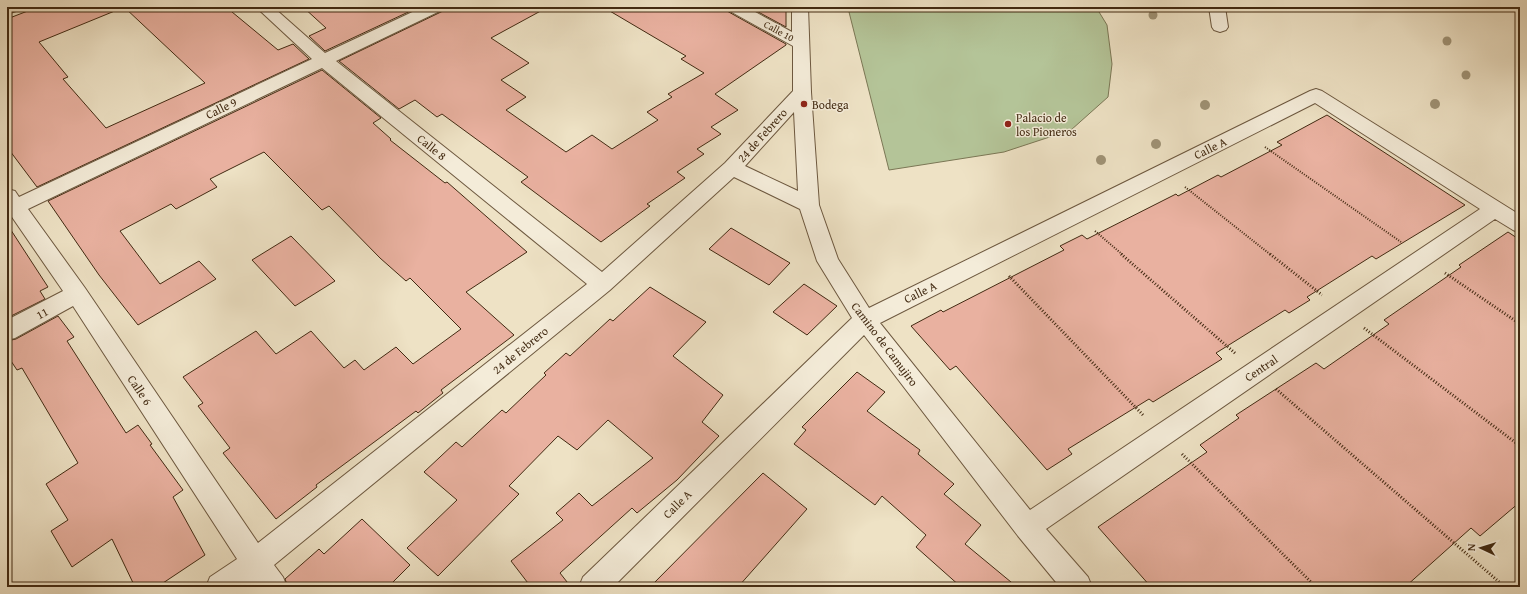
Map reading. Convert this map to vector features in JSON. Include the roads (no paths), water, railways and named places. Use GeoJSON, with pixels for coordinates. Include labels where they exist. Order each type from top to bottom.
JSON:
{"type":"FeatureCollection","features":[{"type":"Feature","properties":{"kind":"street"},"geometry":{"type":"LineString","coordinates":[[7,9],[13,7]]}},
{"type":"Feature","properties":{"kind":"street","name":"Calle 8"},"geometry":{"type":"LineString","coordinates":[[264,7],[323,60],[602,284]]}},
{"type":"Feature","properties":{"kind":"street","name":"Calle 9"},"geometry":{"type":"LineString","coordinates":[[10,204],[436,7]]}},
{"type":"Feature","properties":{"kind":"street","name":"Calle 10"},"geometry":{"type":"LineString","coordinates":[[734,7],[802,44]]}},
{"type":"Feature","properties":{"kind":"street","name":"Camino de Camujiro"},"geometry":{"type":"LineString","coordinates":[[800,7],[802,92],[809,205],[828,261],[864,320],[1027,527],[1078,587]]}},
{"type":"Feature","properties":{"kind":"street"},"geometry":{"type":"LineString","coordinates":[[1217,7],[1220,27]]}},
{"type":"Feature","properties":{"kind":"street","name":"24 de Febrero"},"geometry":{"type":"LineString","coordinates":[[220,587],[255,563],[602,284],[732,168],[802,92]]}},
{"type":"Feature","properties":{"kind":"street","name":"Calle A"},"geometry":{"type":"LineString","coordinates":[[593,587],[864,320],[1316,95],[1495,209]]}},
{"type":"Feature","properties":{"kind":"street"},"geometry":{"type":"LineString","coordinates":[[732,168],[809,205]]}},
{"type":"Feature","properties":{"kind":"street","name":"Calle 6"},"geometry":{"type":"LineString","coordinates":[[10,204],[77,294],[255,563],[273,587]]}},
{"type":"Feature","properties":{"kind":"street"},"geometry":{"type":"LineString","coordinates":[[1495,209],[1520,224]]}},
{"type":"Feature","properties":{"kind":"street","name":"Central"},"geometry":{"type":"LineString","coordinates":[[1027,527],[1495,209]]}},
{"type":"Feature","properties":{"kind":"street","name":"11"},"geometry":{"type":"LineString","coordinates":[[7,331],[77,294]]}},
{"type":"Feature","properties":{"kind":"place","name":"Bodega"},"geometry":{"type":"Point","coordinates":[804,104]}},
{"type":"Feature","properties":{"kind":"place","name":"Palacio de los Pioneros"},"geometry":{"type":"Point","coordinates":[1008,124]}}]}
